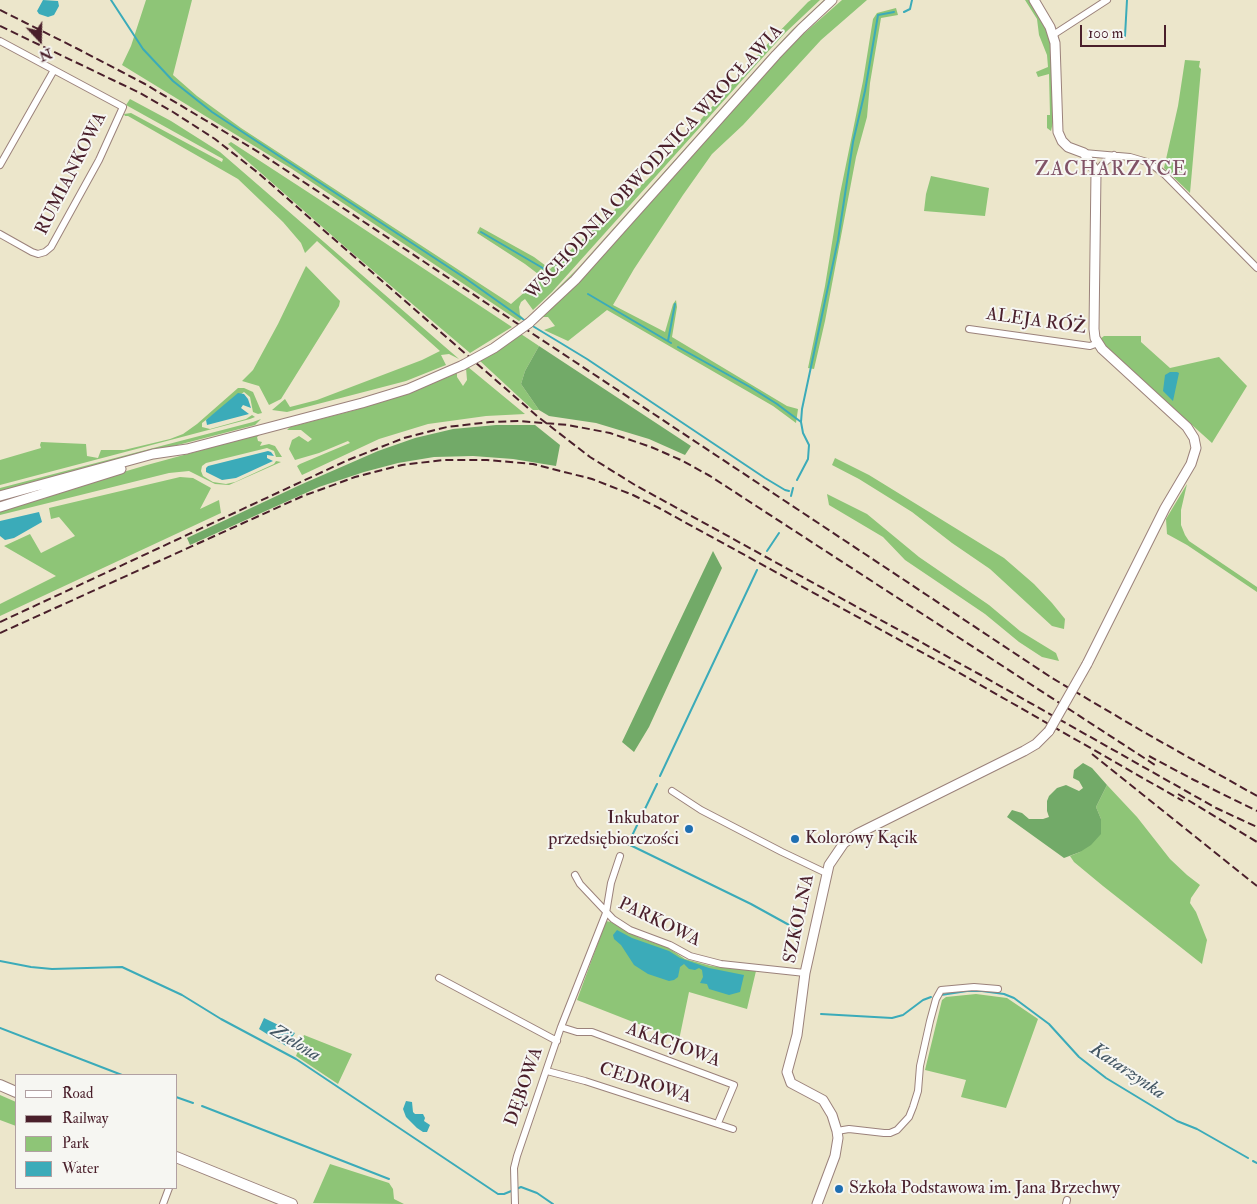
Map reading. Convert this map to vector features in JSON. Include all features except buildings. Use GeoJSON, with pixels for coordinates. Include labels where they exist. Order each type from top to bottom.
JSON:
{"type":"FeatureCollection","features":[{"type":"Feature","properties":{"kind":"main road"},"geometry":{"type":"LineString","coordinates":[[0,1085],[15,1092]]}},
{"type":"Feature","properties":{"kind":"main road"},"geometry":{"type":"LineString","coordinates":[[178,1160],[292,1204]]}},
{"type":"Feature","properties":{"kind":"street","name":"WSCHODNIA OBWODNICA WROCŁAWIA"},"geometry":{"type":"LineString","coordinates":[[0,507],[187,449],[383,397],[437,378],[494,348],[529,323],[575,280],[776,54],[832,0]]}},
{"type":"Feature","properties":{"kind":"street"},"geometry":{"type":"LineString","coordinates":[[1034,0],[1053,35],[1056,54],[1058,132],[1062,141],[1068,146],[1084,153],[1139,159],[1155,167],[1257,268]]}},
{"type":"Feature","properties":{"kind":"street"},"geometry":{"type":"LineString","coordinates":[[1053,35],[1107,0]]}},
{"type":"Feature","properties":{"kind":"street"},"geometry":{"type":"LineString","coordinates":[[0,41],[54,70],[0,165]]}},
{"type":"Feature","properties":{"kind":"street","name":"RUMIANKOWA"},"geometry":{"type":"LineString","coordinates":[[0,234],[38,254],[46,252],[51,247],[99,160],[123,107],[54,70]]}},
{"type":"Feature","properties":{"kind":"street"},"geometry":{"type":"LineString","coordinates":[[1084,153],[1096,172],[1094,329],[1098,343]]}},
{"type":"Feature","properties":{"kind":"street"},"geometry":{"type":"LineString","coordinates":[[1096,172],[1114,156]]}},
{"type":"Feature","properties":{"kind":"street","name":"ALEJA RÓŻ"},"geometry":{"type":"LineString","coordinates":[[969,329],[1090,346],[1098,343]]}},
{"type":"Feature","properties":{"kind":"street","name":"SZKOLNA"},"geometry":{"type":"LineString","coordinates":[[817,1204],[835,1156],[838,1138],[837,1131],[832,1115],[822,1100],[791,1083],[788,1077],[788,1069],[796,1035],[804,973],[826,873],[835,854],[844,843],[857,834],[1024,751],[1036,744],[1049,731],[1087,664],[1165,508],[1191,464],[1196,448],[1194,438],[1187,428],[1102,349],[1098,343]]}},
{"type":"Feature","properties":{"kind":"street","name":"WSCHODNIA OBWODNICA WROCŁAWIA"},"geometry":{"type":"LineString","coordinates":[[0,496],[153,454],[187,449]]}},
{"type":"Feature","properties":{"kind":"street"},"geometry":{"type":"LineString","coordinates":[[672,791],[701,810],[826,873]]}},
{"type":"Feature","properties":{"kind":"street"},"geometry":{"type":"LineString","coordinates":[[606,913],[611,883],[620,856]]}},
{"type":"Feature","properties":{"kind":"street"},"geometry":{"type":"LineString","coordinates":[[575,875],[580,884],[606,913]]}},
{"type":"Feature","properties":{"kind":"street","name":"PARKOWA"},"geometry":{"type":"LineString","coordinates":[[557,1041],[606,913],[630,930],[670,945],[682,953],[702,960],[804,973]]}},
{"type":"Feature","properties":{"kind":"street","name":"DĘBOWA"},"geometry":{"type":"LineString","coordinates":[[439,978],[557,1041],[517,1156],[514,1168],[515,1204]]}},
{"type":"Feature","properties":{"kind":"street"},"geometry":{"type":"LineString","coordinates":[[837,1131],[849,1129],[890,1133],[904,1124],[913,1107],[918,1090],[920,1066],[930,1021],[936,999],[941,990],[974,987],[998,989]]}},
{"type":"Feature","properties":{"kind":"street","name":"AKACJOWA"},"geometry":{"type":"LineString","coordinates":[[561,1027],[577,1032],[592,1032],[734,1085],[718,1124]]}},
{"type":"Feature","properties":{"kind":"street","name":"CEDROWA"},"geometry":{"type":"LineString","coordinates":[[547,1071],[585,1080],[733,1129]]}},
{"type":"Feature","properties":{"kind":"street"},"geometry":{"type":"LineString","coordinates":[[164,1204],[169,1189]]}},
{"type":"Feature","properties":{"kind":"green space"},"geometry":{"type":"Polygon","coordinates":[[[146,0],[192,0],[173,75],[197,96],[241,128],[511,304],[542,277],[477,233],[480,227],[534,257],[550,269],[649,178],[772,39],[808,2],[820,0],[785,33],[552,292],[533,310],[525,299],[521,302],[519,307],[520,315],[523,318],[519,321],[292,169],[122,65],[131,46],[146,0]]]}},
{"type":"Feature","properties":{"kind":"green space"},"geometry":{"type":"Polygon","coordinates":[[[824,0],[792,31],[566,282],[534,312],[578,268],[792,30],[824,0]]]}},
{"type":"Feature","properties":{"kind":"green space"},"geometry":{"type":"Polygon","coordinates":[[[842,0],[867,0],[821,40],[743,125],[712,154],[634,269],[613,305],[665,332],[673,304],[676,300],[677,307],[672,337],[787,406],[798,409],[796,423],[773,406],[607,310],[568,341],[544,330],[555,326],[548,317],[542,317],[577,283],[792,44],[842,0]]]}},
{"type":"Feature","properties":{"kind":"green space"},"geometry":{"type":"Polygon","coordinates":[[[1025,0],[1030,0],[1051,38],[1053,122],[1051,131],[1047,128],[1047,115],[1050,115],[1049,74],[1038,77],[1036,72],[1048,67],[1047,55],[1039,35],[1037,19],[1025,0]]]}},
{"type":"Feature","properties":{"kind":"green space"},"geometry":{"type":"Polygon","coordinates":[[[896,8],[898,15],[881,18],[870,83],[867,117],[856,157],[825,321],[814,369],[808,368],[825,286],[840,194],[863,81],[873,19],[877,13],[896,8]]]}},
{"type":"Feature","properties":{"kind":"green space"},"geometry":{"type":"Polygon","coordinates":[[[1185,60],[1200,61],[1199,67],[1201,69],[1190,193],[1164,168],[1178,106],[1185,60]]]}},
{"type":"Feature","properties":{"kind":"green space"},"geometry":{"type":"Polygon","coordinates":[[[130,99],[171,121],[220,152],[459,359],[449,354],[441,355],[446,365],[406,381],[287,412],[272,410],[285,399],[290,407],[317,400],[422,360],[440,351],[317,241],[305,253],[301,243],[283,222],[238,179],[125,116],[124,114],[131,113],[222,162],[223,159],[126,105],[130,99]]]}},
{"type":"Feature","properties":{"kind":"green space"},"geometry":{"type":"Polygon","coordinates":[[[231,142],[512,327],[470,353],[228,144],[231,142]]]}},
{"type":"Feature","properties":{"kind":"green space"},"geometry":{"type":"Polygon","coordinates":[[[931,176],[989,188],[985,216],[924,211],[931,176]]]}},
{"type":"Feature","properties":{"kind":"green space"},"geometry":{"type":"Polygon","coordinates":[[[306,266],[340,301],[339,306],[281,399],[269,405],[259,386],[242,381],[253,370],[306,266]]]}},
{"type":"Feature","properties":{"kind":"green space"},"geometry":{"type":"Polygon","coordinates":[[[521,334],[539,346],[525,371],[521,384],[539,410],[533,410],[480,361],[521,334]]]}},
{"type":"Feature","properties":{"kind":"green space"},"geometry":{"type":"Polygon","coordinates":[[[1104,336],[1141,336],[1141,342],[1170,368],[1219,357],[1247,386],[1212,443],[1103,345],[1100,339],[1104,336]]]}},
{"type":"Feature","properties":{"kind":"green space"},"geometry":{"type":"Polygon","coordinates":[[[539,346],[691,446],[685,455],[649,439],[596,423],[549,416],[539,410],[521,384],[525,371],[539,346]]]}},
{"type":"Feature","properties":{"kind":"green space"},"geometry":{"type":"Polygon","coordinates":[[[468,367],[525,414],[486,416],[428,424],[379,439],[302,475],[297,466],[300,464],[350,443],[348,441],[319,453],[295,460],[289,449],[292,440],[299,436],[308,442],[312,439],[301,430],[287,430],[290,427],[355,410],[417,390],[457,373],[457,377],[463,386],[467,380],[466,368],[468,367]]]}},
{"type":"Feature","properties":{"kind":"green space"},"geometry":{"type":"Polygon","coordinates":[[[238,388],[244,388],[253,392],[262,413],[253,412],[250,397],[244,392],[202,423],[202,427],[210,429],[246,419],[252,415],[255,417],[250,419],[0,485],[0,460],[41,448],[41,442],[86,444],[87,456],[98,458],[101,450],[124,450],[170,439],[183,434],[197,424],[238,388]]]}},
{"type":"Feature","properties":{"kind":"green space"},"geometry":{"type":"Polygon","coordinates":[[[261,419],[255,425],[0,491],[0,488],[261,419]]]}},
{"type":"Feature","properties":{"kind":"green space"},"geometry":{"type":"Polygon","coordinates":[[[496,425],[535,425],[560,445],[556,466],[513,459],[473,456],[434,457],[398,463],[319,487],[190,545],[187,538],[378,451],[415,438],[453,429],[496,425]]]}},
{"type":"Feature","properties":{"kind":"green space"},"geometry":{"type":"Polygon","coordinates":[[[261,434],[257,437],[258,441],[262,442],[260,446],[269,444],[275,446],[282,457],[276,457],[274,451],[267,448],[206,463],[202,466],[203,476],[213,482],[226,484],[235,482],[274,464],[276,461],[281,462],[229,485],[215,484],[189,471],[169,473],[0,515],[0,510],[46,498],[45,495],[261,434]]]}},
{"type":"Feature","properties":{"kind":"green space"},"geometry":{"type":"Polygon","coordinates":[[[835,458],[869,475],[1004,558],[1034,584],[1052,603],[1065,619],[1064,629],[1052,626],[990,569],[912,512],[859,479],[832,465],[835,458]]]}},
{"type":"Feature","properties":{"kind":"green space"},"geometry":{"type":"Polygon","coordinates":[[[180,477],[193,478],[211,488],[200,509],[219,500],[221,513],[0,616],[0,604],[56,576],[4,546],[30,534],[41,553],[75,536],[59,517],[51,519],[49,508],[180,477]]]}},
{"type":"Feature","properties":{"kind":"green space"},"geometry":{"type":"Polygon","coordinates":[[[1187,484],[1181,510],[1181,525],[1185,535],[1189,541],[1257,587],[1257,592],[1187,545],[1167,534],[1166,519],[1187,484]]]}},
{"type":"Feature","properties":{"kind":"green space"},"geometry":{"type":"Polygon","coordinates":[[[827,494],[867,514],[919,557],[989,605],[1020,631],[1056,653],[1059,661],[1042,657],[1019,642],[985,614],[905,560],[883,537],[829,505],[827,494]]]}},
{"type":"Feature","properties":{"kind":"green space"},"geometry":{"type":"Polygon","coordinates":[[[713,551],[722,568],[649,727],[634,752],[622,742],[713,551]]]}},
{"type":"Feature","properties":{"kind":"green space"},"geometry":{"type":"Polygon","coordinates":[[[1083,763],[1092,768],[1107,785],[1096,807],[1101,819],[1101,834],[1091,845],[1080,852],[1064,858],[1007,817],[1012,810],[1022,813],[1029,819],[1049,817],[1047,801],[1057,788],[1066,785],[1079,791],[1083,788],[1079,781],[1073,778],[1074,770],[1083,763]]]}},
{"type":"Feature","properties":{"kind":"green space"},"geometry":{"type":"Polygon","coordinates":[[[1107,785],[1137,817],[1170,859],[1200,885],[1191,898],[1190,903],[1196,912],[1207,940],[1202,964],[1103,886],[1074,862],[1070,856],[1080,852],[1101,819],[1096,807],[1107,785]]]}},
{"type":"Feature","properties":{"kind":"green space"},"geometry":{"type":"Polygon","coordinates":[[[606,921],[640,938],[667,947],[685,959],[711,966],[756,971],[747,1009],[689,992],[679,1040],[577,1000],[606,921]]]}},
{"type":"Feature","properties":{"kind":"green space"},"geometry":{"type":"Polygon","coordinates":[[[976,994],[1007,998],[1038,1019],[1006,1108],[961,1097],[966,1080],[925,1070],[942,1000],[946,997],[976,994]]]}},
{"type":"Feature","properties":{"kind":"green space"},"geometry":{"type":"Polygon","coordinates":[[[304,1035],[352,1054],[338,1084],[296,1056],[304,1035]]]}},
{"type":"Feature","properties":{"kind":"green space"},"geometry":{"type":"Polygon","coordinates":[[[0,1095],[15,1102],[15,1126],[0,1120],[0,1095]]]}},
{"type":"Feature","properties":{"kind":"green space"},"geometry":{"type":"Polygon","coordinates":[[[330,1164],[389,1183],[393,1189],[394,1199],[404,1204],[313,1203],[330,1164]]]}},
{"type":"Feature","properties":{"kind":"water"},"geometry":{"type":"Polygon","coordinates":[[[43,0],[58,1],[59,6],[54,15],[48,17],[39,14],[37,11],[43,0]]]}},
{"type":"Feature","properties":{"kind":"water"},"geometry":{"type":"Polygon","coordinates":[[[1170,372],[1179,373],[1173,401],[1163,391],[1165,375],[1170,372]]]}},
{"type":"Feature","properties":{"kind":"water"},"geometry":{"type":"Polygon","coordinates":[[[238,393],[244,394],[248,399],[251,408],[243,405],[241,408],[249,414],[207,425],[206,420],[238,393]]]}},
{"type":"Feature","properties":{"kind":"water"},"geometry":{"type":"Polygon","coordinates":[[[268,451],[274,456],[267,455],[267,458],[273,461],[236,478],[222,480],[206,472],[208,466],[268,451]]]}},
{"type":"Feature","properties":{"kind":"water"},"geometry":{"type":"Polygon","coordinates":[[[39,512],[42,522],[14,538],[5,540],[0,536],[0,521],[39,512]]]}},
{"type":"Feature","properties":{"kind":"water"},"geometry":{"type":"Polygon","coordinates":[[[617,930],[632,938],[669,951],[680,958],[709,968],[744,975],[740,992],[729,995],[709,989],[707,984],[700,983],[703,977],[702,970],[699,968],[695,970],[689,969],[684,964],[680,967],[678,977],[674,980],[669,981],[648,974],[634,965],[621,945],[614,939],[613,935],[617,930]]]}},
{"type":"Feature","properties":{"kind":"water"},"geometry":{"type":"Polygon","coordinates":[[[264,1018],[295,1033],[286,1046],[259,1029],[264,1018]]]}},
{"type":"Feature","properties":{"kind":"water"},"geometry":{"type":"Polygon","coordinates":[[[406,1101],[412,1102],[415,1114],[423,1114],[424,1121],[430,1125],[427,1132],[417,1128],[406,1117],[403,1109],[406,1101]]]}},
{"type":"Feature","properties":{"kind":"waterway"},"geometry":{"type":"LineString","coordinates":[[111,0],[143,49],[173,81],[212,112],[465,278],[527,322]]}},
{"type":"Feature","properties":{"kind":"waterway"},"geometry":{"type":"LineString","coordinates":[[904,12],[910,9],[912,0]]}},
{"type":"Feature","properties":{"kind":"waterway"},"geometry":{"type":"LineString","coordinates":[[1125,36],[1127,0]]}},
{"type":"Feature","properties":{"kind":"waterway"},"geometry":{"type":"LineString","coordinates":[[797,480],[808,459],[809,445],[803,433],[801,422],[802,409],[838,240],[853,142],[865,91],[878,15],[894,12]]}},
{"type":"Feature","properties":{"kind":"waterway"},"geometry":{"type":"LineString","coordinates":[[481,232],[553,274]]}},
{"type":"Feature","properties":{"kind":"waterway"},"geometry":{"type":"LineString","coordinates":[[588,294],[671,343]]}},
{"type":"Feature","properties":{"kind":"waterway"},"geometry":{"type":"LineString","coordinates":[[668,341],[675,304]]}},
{"type":"Feature","properties":{"kind":"waterway"},"geometry":{"type":"LineString","coordinates":[[531,325],[587,359],[765,478],[789,491]]}},
{"type":"Feature","properties":{"kind":"waterway"},"geometry":{"type":"LineString","coordinates":[[678,347],[750,387],[801,422]]}},
{"type":"Feature","properties":{"kind":"waterway"},"geometry":{"type":"LineString","coordinates":[[791,496],[793,488]]}},
{"type":"Feature","properties":{"kind":"waterway"},"geometry":{"type":"LineString","coordinates":[[767,551],[779,533]]}},
{"type":"Feature","properties":{"kind":"waterway"},"geometry":{"type":"LineString","coordinates":[[660,776],[757,570]]}},
{"type":"Feature","properties":{"kind":"waterway"},"geometry":{"type":"LineString","coordinates":[[657,784],[628,844],[751,904],[800,931]]}},
{"type":"Feature","properties":{"kind":"waterway","name":"Zielona"},"geometry":{"type":"LineString","coordinates":[[0,961],[52,969],[122,967],[182,995],[221,1019],[296,1059],[498,1194],[504,1194],[521,1187],[537,1193],[553,1204]]}},
{"type":"Feature","properties":{"kind":"waterway","name":"Katarzynka"},"geometry":{"type":"LineString","coordinates":[[941,995],[982,991],[1004,994],[1014,998],[1049,1024],[1079,1057],[1106,1078],[1177,1121],[1197,1129],[1248,1158]]}},
{"type":"Feature","properties":{"kind":"waterway","name":"Katarzynka"},"geometry":{"type":"LineString","coordinates":[[821,1014],[892,1018],[903,1015],[923,1000],[931,997]]}},
{"type":"Feature","properties":{"kind":"waterway"},"geometry":{"type":"LineString","coordinates":[[0,1028],[119,1074]]}},
{"type":"Feature","properties":{"kind":"waterway"},"geometry":{"type":"LineString","coordinates":[[178,1098],[193,1103]]}},
{"type":"Feature","properties":{"kind":"waterway"},"geometry":{"type":"LineString","coordinates":[[202,1106],[389,1179]]}},
{"type":"Feature","properties":{"kind":"waterway","name":"Katarzynka"},"geometry":{"type":"LineString","coordinates":[[1253,1161],[1257,1163]]}},
{"type":"Feature","properties":{"kind":"railway"},"geometry":{"type":"LineString","coordinates":[[0,10],[145,84],[260,153],[1052,678],[1257,796]]}},
{"type":"Feature","properties":{"kind":"railway"},"geometry":{"type":"LineString","coordinates":[[0,26],[140,93],[215,139],[257,172],[537,416],[590,457],[635,485],[979,674],[1216,808],[1257,827]]}},
{"type":"Feature","properties":{"kind":"railway"},"geometry":{"type":"LineString","coordinates":[[0,622],[348,460],[404,438],[447,427],[490,422],[519,421],[568,425],[610,433],[651,447],[681,460],[710,476],[1155,765]]}},
{"type":"Feature","properties":{"kind":"railway"},"geometry":{"type":"LineString","coordinates":[[0,633],[303,496],[355,477],[402,465],[443,460],[487,460],[533,464],[592,479],[633,495],[659,508],[956,671],[1183,801]]}},
{"type":"Feature","properties":{"kind":"railway"},"geometry":{"type":"LineString","coordinates":[[1092,754],[1257,886]]}},
{"type":"Feature","properties":{"kind":"railway"},"geometry":{"type":"LineString","coordinates":[[1149,756],[1257,811]]}},
{"type":"Feature","properties":{"kind":"railway"},"geometry":{"type":"LineString","coordinates":[[1178,794],[1257,842]]}},
{"type":"Feature","properties":{"kind":"place","name":"Inkubator przedsiębiorczości"},"geometry":{"type":"Point","coordinates":[689,829]}},
{"type":"Feature","properties":{"kind":"place","name":"Kolorowy Kącik"},"geometry":{"type":"Point","coordinates":[795,839]}},
{"type":"Feature","properties":{"kind":"place","name":"Szkoła Podstawowa im. Jana Brzechwy"},"geometry":{"type":"Point","coordinates":[839,1189]}},
{"type":"Feature","properties":{"kind":"district","name":"ZACHARZYCE"},"geometry":{"type":"Point","coordinates":[1111,171]}}]}
